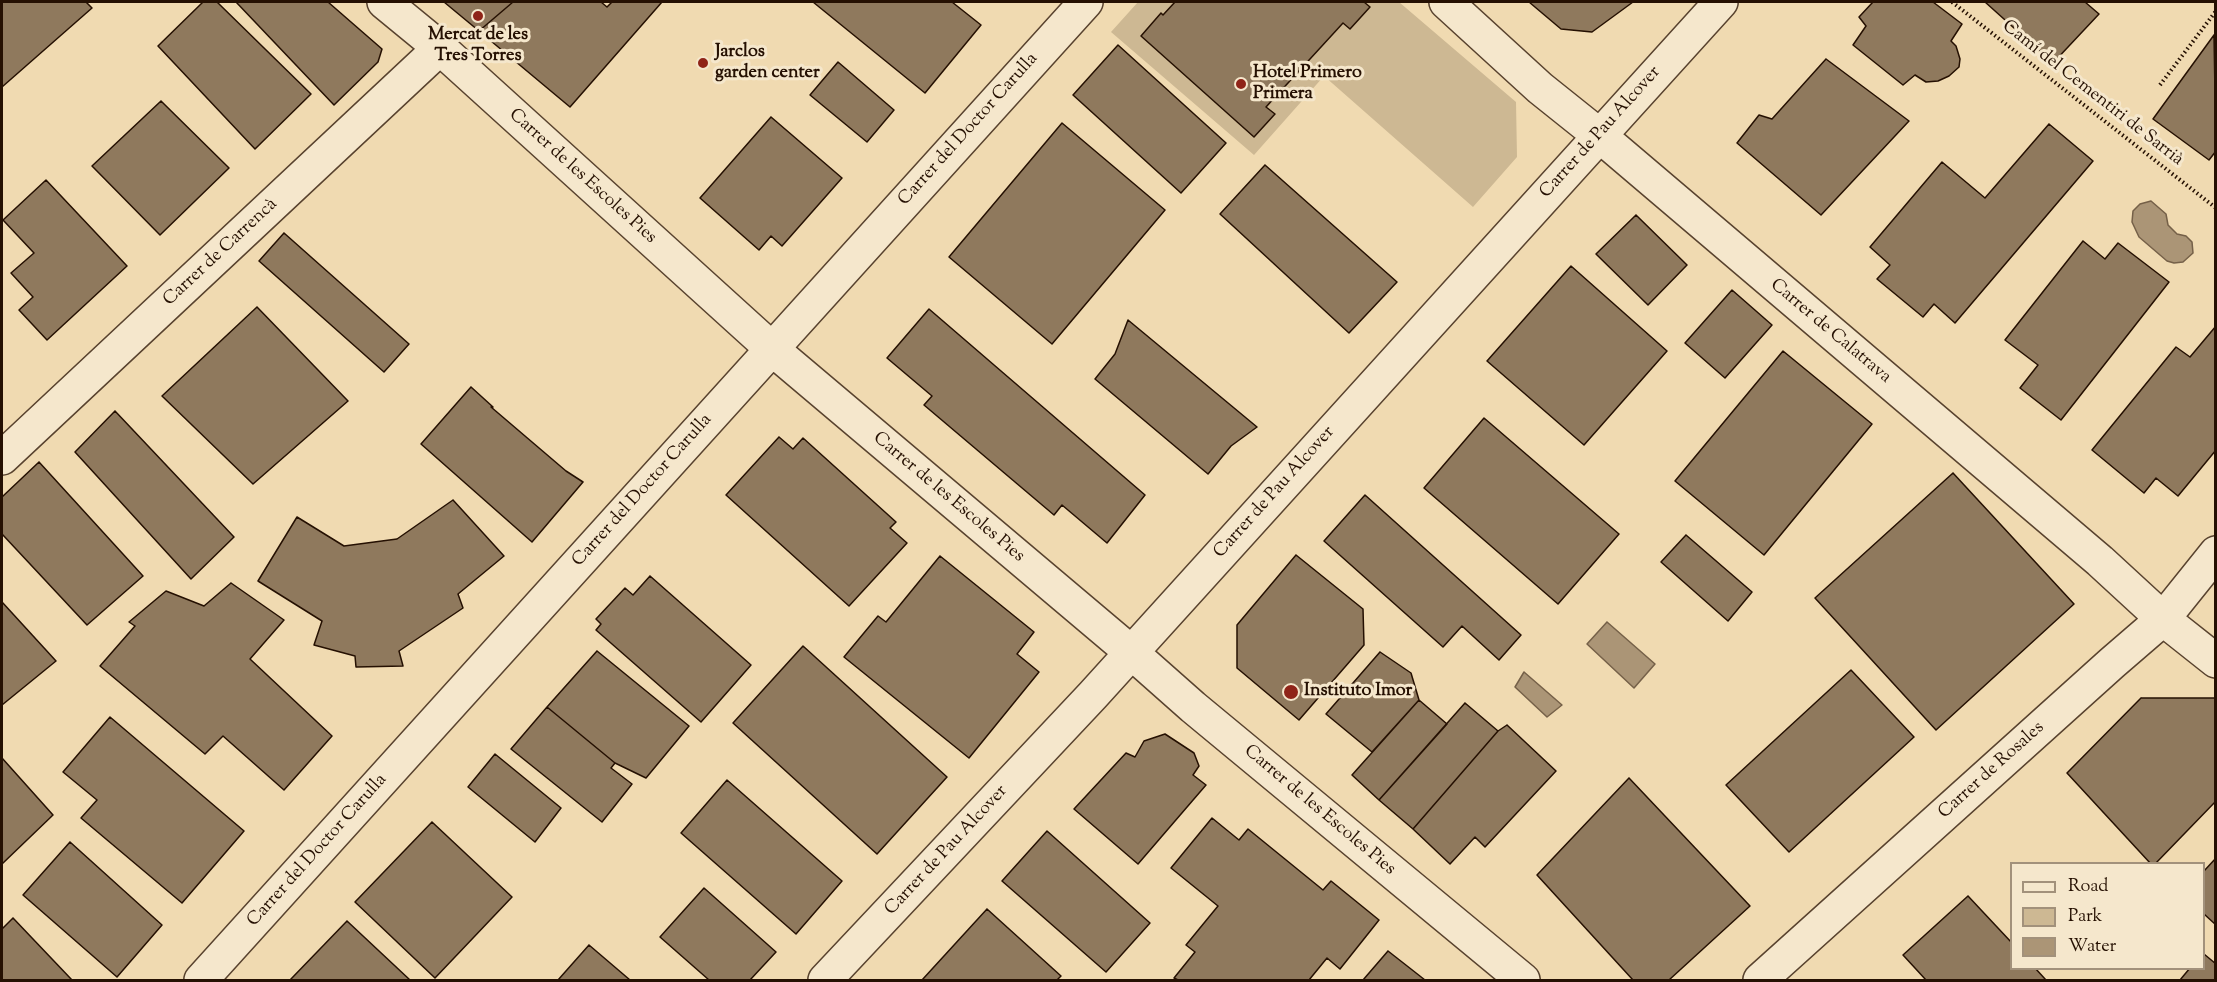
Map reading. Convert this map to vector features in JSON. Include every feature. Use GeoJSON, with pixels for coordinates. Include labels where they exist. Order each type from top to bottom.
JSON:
{"type":"FeatureCollection","features":[{"type":"Feature","properties":{"kind":"street","name":"Carrer de les Escoles Pies"},"geometry":{"type":"LineString","coordinates":[[384,2],[440,48],[772,349],[1193,707],[1523,981]]}},
{"type":"Feature","properties":{"kind":"street","name":"Carrer del Doctor Carulla"},"geometry":{"type":"LineString","coordinates":[[201,981],[1086,2]]}},
{"type":"Feature","properties":{"kind":"street","name":"Carrer de Calatrava"},"geometry":{"type":"LineString","coordinates":[[1446,2],[1540,88],[1600,136],[2100,561],[2163,619],[2216,661]]}},
{"type":"Feature","properties":{"kind":"street","name":"Carrer de Pau Alcover"},"geometry":{"type":"LineString","coordinates":[[825,981],[1132,653],[1721,2]]}},
{"type":"Feature","properties":{"kind":"street","name":"Carrer de Carrencà"},"geometry":{"type":"LineString","coordinates":[[2,458],[440,48]]}},
{"type":"Feature","properties":{"kind":"street","name":"Carrer de Rosales"},"geometry":{"type":"LineString","coordinates":[[1760,981],[2163,619],[2216,552]]}},
{"type":"Feature","properties":{"kind":"path","name":"Camí del Cementiri de Sarrià"},"geometry":{"type":"LineString","coordinates":[[1952,2],[2216,208]]}},
{"type":"Feature","properties":{"kind":"path"},"geometry":{"type":"LineString","coordinates":[[2160,85],[2216,11]]}},
{"type":"Feature","properties":{"kind":"green space"},"geometry":{"type":"Polygon","coordinates":[[[1138,2],[1175,2],[1163,15],[1160,13],[1141,36],[1254,137],[1275,115],[1266,107],[1343,23],[1350,29],[1370,7],[1364,2],[1399,2],[1516,102],[1517,157],[1473,207],[1324,76],[1254,155],[1111,32],[1138,2]]]}},
{"type":"Feature","properties":{"kind":"water"},"geometry":{"type":"Polygon","coordinates":[[[2151,201],[2166,214],[2168,225],[2177,234],[2186,236],[2192,242],[2193,253],[2183,262],[2167,261],[2139,237],[2132,222],[2133,211],[2140,204],[2151,201]]]}},
{"type":"Feature","properties":{"kind":"water"},"geometry":{"type":"Polygon","coordinates":[[[1607,622],[1655,664],[1634,688],[1587,644],[1607,622]]]}},
{"type":"Feature","properties":{"kind":"water"},"geometry":{"type":"Polygon","coordinates":[[[1524,672],[1562,705],[1547,717],[1515,687],[1524,672]]]}},
{"type":"Feature","properties":{"kind":"building"},"geometry":{"type":"Polygon","coordinates":[[[2,2],[86,2],[92,8],[2,87],[2,2]]]}},
{"type":"Feature","properties":{"kind":"building"},"geometry":{"type":"Polygon","coordinates":[[[203,2],[217,2],[311,94],[255,149],[158,46],[203,2]]]}},
{"type":"Feature","properties":{"kind":"building"},"geometry":{"type":"Polygon","coordinates":[[[236,2],[328,2],[382,49],[378,62],[334,105],[236,2]]]}},
{"type":"Feature","properties":{"kind":"building","name":"Mercat de les Tres Torres"},"geometry":{"type":"Polygon","coordinates":[[[444,2],[513,2],[479,31],[444,2]]]}},
{"type":"Feature","properties":{"kind":"building"},"geometry":{"type":"Polygon","coordinates":[[[513,2],[601,2],[607,7],[612,2],[662,2],[570,107],[479,31],[513,2]]]}},
{"type":"Feature","properties":{"kind":"building"},"geometry":{"type":"Polygon","coordinates":[[[813,2],[952,2],[981,25],[925,93],[813,2]]]}},
{"type":"Feature","properties":{"kind":"building","name":"Hotel Primero Primera"},"geometry":{"type":"Polygon","coordinates":[[[1175,2],[1364,2],[1370,7],[1350,29],[1343,23],[1266,107],[1275,114],[1254,137],[1141,36],[1161,13],[1163,15],[1175,2]]]}},
{"type":"Feature","properties":{"kind":"building"},"geometry":{"type":"Polygon","coordinates":[[[1529,2],[1633,2],[1592,32],[1561,29],[1529,2]]]}},
{"type":"Feature","properties":{"kind":"building"},"geometry":{"type":"Polygon","coordinates":[[[1873,2],[1933,2],[1962,24],[1951,41],[1956,46],[1960,59],[1959,67],[1949,76],[1938,81],[1926,82],[1915,75],[1903,85],[1853,45],[1866,26],[1859,17],[1873,2]]]}},
{"type":"Feature","properties":{"kind":"building"},"geometry":{"type":"Polygon","coordinates":[[[1985,2],[2085,2],[2099,14],[2053,63],[1985,2]]]}},
{"type":"Feature","properties":{"kind":"building"},"geometry":{"type":"Polygon","coordinates":[[[2214,35],[2216,151],[2209,160],[2153,119],[2214,35]]]}},
{"type":"Feature","properties":{"kind":"building"},"geometry":{"type":"Polygon","coordinates":[[[1118,45],[1226,143],[1181,193],[1073,95],[1118,45]]]}},
{"type":"Feature","properties":{"kind":"building"},"geometry":{"type":"Polygon","coordinates":[[[1826,59],[1909,121],[1821,215],[1737,143],[1759,115],[1772,119],[1826,59]]]}},
{"type":"Feature","properties":{"kind":"building"},"geometry":{"type":"Polygon","coordinates":[[[838,62],[894,110],[867,142],[810,95],[838,62]]]}},
{"type":"Feature","properties":{"kind":"building"},"geometry":{"type":"Polygon","coordinates":[[[161,101],[229,168],[160,235],[92,166],[161,101]]]}},
{"type":"Feature","properties":{"kind":"building"},"geometry":{"type":"Polygon","coordinates":[[[771,117],[842,178],[782,246],[771,236],[759,250],[700,198],[771,117]]]}},
{"type":"Feature","properties":{"kind":"building"},"geometry":{"type":"Polygon","coordinates":[[[1062,123],[1165,210],[1052,344],[949,257],[1062,123]]]}},
{"type":"Feature","properties":{"kind":"building"},"geometry":{"type":"Polygon","coordinates":[[[2049,124],[2093,161],[1955,323],[1934,304],[1923,317],[1877,279],[1890,265],[1870,247],[1942,162],[1985,198],[2049,124]]]}},
{"type":"Feature","properties":{"kind":"building"},"geometry":{"type":"Polygon","coordinates":[[[1265,165],[1397,282],[1349,333],[1220,214],[1265,165]]]}},
{"type":"Feature","properties":{"kind":"building"},"geometry":{"type":"Polygon","coordinates":[[[46,180],[127,266],[47,340],[19,310],[33,297],[11,273],[34,253],[3,220],[46,180]]]}},
{"type":"Feature","properties":{"kind":"building"},"geometry":{"type":"Polygon","coordinates":[[[1636,215],[1687,265],[1648,305],[1596,254],[1636,215]]]}},
{"type":"Feature","properties":{"kind":"building"},"geometry":{"type":"Polygon","coordinates":[[[284,233],[409,344],[384,372],[259,261],[284,233]]]}},
{"type":"Feature","properties":{"kind":"building"},"geometry":{"type":"Polygon","coordinates":[[[2083,241],[2105,259],[2118,243],[2169,282],[2061,420],[2020,388],[2038,365],[2005,340],[2083,241]]]}},
{"type":"Feature","properties":{"kind":"building"},"geometry":{"type":"Polygon","coordinates":[[[1571,266],[1667,351],[1584,445],[1487,361],[1571,266]]]}},
{"type":"Feature","properties":{"kind":"building"},"geometry":{"type":"Polygon","coordinates":[[[1732,290],[1772,325],[1725,378],[1685,343],[1732,290]]]}},
{"type":"Feature","properties":{"kind":"building"},"geometry":{"type":"Polygon","coordinates":[[[257,307],[348,401],[253,484],[162,396],[257,307]]]}},
{"type":"Feature","properties":{"kind":"building"},"geometry":{"type":"Polygon","coordinates":[[[929,309],[1145,495],[1107,543],[1062,505],[1054,515],[924,405],[932,396],[887,358],[929,309]]]}},
{"type":"Feature","properties":{"kind":"building"},"geometry":{"type":"Polygon","coordinates":[[[1128,320],[1257,427],[1231,446],[1208,474],[1095,379],[1115,354],[1128,320]]]}},
{"type":"Feature","properties":{"kind":"building"},"geometry":{"type":"Polygon","coordinates":[[[2216,326],[2216,450],[2178,496],[2156,478],[2144,493],[2092,450],[2176,347],[2190,357],[2216,326]]]}},
{"type":"Feature","properties":{"kind":"building"},"geometry":{"type":"Polygon","coordinates":[[[1783,351],[1872,424],[1764,555],[1675,481],[1783,351]]]}},
{"type":"Feature","properties":{"kind":"building"},"geometry":{"type":"Polygon","coordinates":[[[471,387],[566,471],[583,482],[532,542],[421,444],[471,387]]]}},
{"type":"Feature","properties":{"kind":"building"},"geometry":{"type":"Polygon","coordinates":[[[115,411],[234,537],[191,579],[75,452],[115,411]]]}},
{"type":"Feature","properties":{"kind":"building"},"geometry":{"type":"Polygon","coordinates":[[[1484,418],[1619,534],[1558,604],[1424,488],[1484,418]]]}},
{"type":"Feature","properties":{"kind":"building"},"geometry":{"type":"Polygon","coordinates":[[[779,437],[793,449],[803,438],[896,522],[890,528],[907,543],[849,606],[726,495],[779,437]]]}},
{"type":"Feature","properties":{"kind":"building"},"geometry":{"type":"Polygon","coordinates":[[[39,462],[143,576],[87,625],[2,534],[2,497],[39,462]]]}},
{"type":"Feature","properties":{"kind":"building"},"geometry":{"type":"Polygon","coordinates":[[[1953,473],[2074,604],[1936,730],[1815,598],[1953,473]]]}},
{"type":"Feature","properties":{"kind":"building"},"geometry":{"type":"Polygon","coordinates":[[[1365,495],[1521,635],[1499,660],[1462,626],[1443,647],[1324,541],[1365,495]]]}},
{"type":"Feature","properties":{"kind":"building"},"geometry":{"type":"Polygon","coordinates":[[[453,500],[504,556],[458,594],[463,608],[399,651],[403,666],[356,667],[355,656],[314,645],[322,621],[258,581],[297,517],[344,546],[397,539],[453,500]]]}},
{"type":"Feature","properties":{"kind":"building"},"geometry":{"type":"Polygon","coordinates":[[[1686,535],[1752,592],[1728,621],[1661,562],[1686,535]]]}},
{"type":"Feature","properties":{"kind":"building"},"geometry":{"type":"Polygon","coordinates":[[[1296,555],[1363,609],[1364,645],[1299,720],[1237,668],[1237,625],[1296,555]]]}},
{"type":"Feature","properties":{"kind":"building"},"geometry":{"type":"Polygon","coordinates":[[[940,556],[1034,632],[1017,654],[1039,672],[969,758],[844,657],[878,616],[886,622],[940,556]]]}},
{"type":"Feature","properties":{"kind":"building"},"geometry":{"type":"Polygon","coordinates":[[[650,576],[751,665],[701,722],[596,630],[601,624],[596,619],[625,588],[633,595],[650,576]]]}},
{"type":"Feature","properties":{"kind":"building"},"geometry":{"type":"Polygon","coordinates":[[[231,583],[284,620],[250,659],[332,736],[284,790],[223,736],[205,754],[100,666],[135,626],[129,622],[166,591],[204,606],[231,583]]]}},
{"type":"Feature","properties":{"kind":"building"},"geometry":{"type":"Polygon","coordinates":[[[2,602],[56,661],[2,705],[2,602]]]}},
{"type":"Feature","properties":{"kind":"building"},"geometry":{"type":"Polygon","coordinates":[[[803,646],[947,777],[877,854],[733,723],[803,646]]]}},
{"type":"Feature","properties":{"kind":"building"},"geometry":{"type":"Polygon","coordinates":[[[597,651],[689,726],[646,778],[615,763],[547,707],[597,651]]]}},
{"type":"Feature","properties":{"kind":"building"},"geometry":{"type":"Polygon","coordinates":[[[1380,652],[1411,673],[1419,700],[1372,752],[1326,714],[1380,652]]]}},
{"type":"Feature","properties":{"kind":"building"},"geometry":{"type":"Polygon","coordinates":[[[1851,670],[1914,737],[1789,852],[1726,785],[1851,670]]]}},
{"type":"Feature","properties":{"kind":"building"},"geometry":{"type":"Polygon","coordinates":[[[2141,698],[2216,698],[2216,801],[2157,862],[2149,862],[2067,773],[2141,698]]]}},
{"type":"Feature","properties":{"kind":"building"},"geometry":{"type":"Polygon","coordinates":[[[1419,700],[1447,724],[1379,800],[1352,775],[1419,700]]]}},
{"type":"Feature","properties":{"kind":"building"},"geometry":{"type":"Polygon","coordinates":[[[1465,703],[1498,731],[1413,829],[1379,800],[1465,703]]]}},
{"type":"Feature","properties":{"kind":"building"},"geometry":{"type":"Polygon","coordinates":[[[547,707],[615,763],[611,768],[632,784],[602,822],[511,749],[547,707]]]}},
{"type":"Feature","properties":{"kind":"building"},"geometry":{"type":"Polygon","coordinates":[[[110,717],[244,831],[182,903],[81,818],[97,800],[63,772],[110,717]]]}},
{"type":"Feature","properties":{"kind":"building"},"geometry":{"type":"Polygon","coordinates":[[[1507,725],[1556,771],[1485,847],[1475,837],[1450,864],[1413,829],[1498,731],[1507,725]]]}},
{"type":"Feature","properties":{"kind":"building"},"geometry":{"type":"Polygon","coordinates":[[[1165,734],[1194,753],[1199,766],[1193,775],[1206,785],[1138,864],[1074,809],[1126,753],[1135,757],[1144,741],[1165,734]]]}},
{"type":"Feature","properties":{"kind":"building"},"geometry":{"type":"Polygon","coordinates":[[[495,754],[561,808],[535,842],[468,787],[495,754]]]}},
{"type":"Feature","properties":{"kind":"building"},"geometry":{"type":"Polygon","coordinates":[[[2,758],[53,815],[2,864],[2,758]]]}},
{"type":"Feature","properties":{"kind":"building"},"geometry":{"type":"Polygon","coordinates":[[[1629,778],[1750,906],[1669,980],[1633,980],[1537,875],[1629,778]]]}},
{"type":"Feature","properties":{"kind":"building"},"geometry":{"type":"Polygon","coordinates":[[[727,780],[842,881],[796,934],[681,833],[727,780]]]}},
{"type":"Feature","properties":{"kind":"building"},"geometry":{"type":"Polygon","coordinates":[[[1212,818],[1239,840],[1248,829],[1323,890],[1331,881],[1379,920],[1340,969],[1327,958],[1309,980],[1178,980],[1174,978],[1195,952],[1186,945],[1218,906],[1171,868],[1212,818]]]}},
{"type":"Feature","properties":{"kind":"building"},"geometry":{"type":"Polygon","coordinates":[[[432,822],[512,897],[435,978],[355,902],[432,822]]]}},
{"type":"Feature","properties":{"kind":"building"},"geometry":{"type":"Polygon","coordinates":[[[1047,831],[1150,923],[1106,972],[1002,881],[1047,831]]]}},
{"type":"Feature","properties":{"kind":"building"},"geometry":{"type":"Polygon","coordinates":[[[70,842],[162,925],[117,977],[23,895],[70,842]]]}},
{"type":"Feature","properties":{"kind":"building"},"geometry":{"type":"Polygon","coordinates":[[[2216,858],[2216,925],[2205,915],[2205,870],[2216,858]]]}},
{"type":"Feature","properties":{"kind":"building"},"geometry":{"type":"Polygon","coordinates":[[[704,888],[776,952],[750,980],[709,980],[660,937],[704,888]]]}},
{"type":"Feature","properties":{"kind":"building"},"geometry":{"type":"Polygon","coordinates":[[[1968,896],[2010,941],[2010,970],[2037,970],[2046,980],[1926,980],[1903,955],[1968,896]]]}},
{"type":"Feature","properties":{"kind":"building"},"geometry":{"type":"Polygon","coordinates":[[[987,909],[1061,976],[1057,980],[922,980],[987,909]]]}},
{"type":"Feature","properties":{"kind":"building"},"geometry":{"type":"Polygon","coordinates":[[[13,918],[72,980],[2,980],[2,929],[13,918]]]}},
{"type":"Feature","properties":{"kind":"building"},"geometry":{"type":"Polygon","coordinates":[[[347,921],[410,980],[290,980],[347,921]]]}},
{"type":"Feature","properties":{"kind":"building"},"geometry":{"type":"Polygon","coordinates":[[[589,945],[630,980],[558,980],[589,945]]]}},
{"type":"Feature","properties":{"kind":"building"},"geometry":{"type":"Polygon","coordinates":[[[1388,951],[1425,980],[1363,980],[1388,951]]]}},
{"type":"Feature","properties":{"kind":"building"},"geometry":{"type":"Polygon","coordinates":[[[2205,955],[2216,964],[2216,980],[2180,980],[2188,970],[2205,970],[2205,955]]]}},
{"type":"Feature","properties":{"kind":"place","name":"Mercat de les Tres Torres"},"geometry":{"type":"Point","coordinates":[478,16]}},
{"type":"Feature","properties":{"kind":"place","name":"Jarclos garden center"},"geometry":{"type":"Point","coordinates":[703,63]}},
{"type":"Feature","properties":{"kind":"place","name":"Hotel Primero Primera"},"geometry":{"type":"Point","coordinates":[1241,84]}},
{"type":"Feature","properties":{"kind":"place","name":"Instituto Imor"},"geometry":{"type":"Point","coordinates":[1291,692]}}]}
